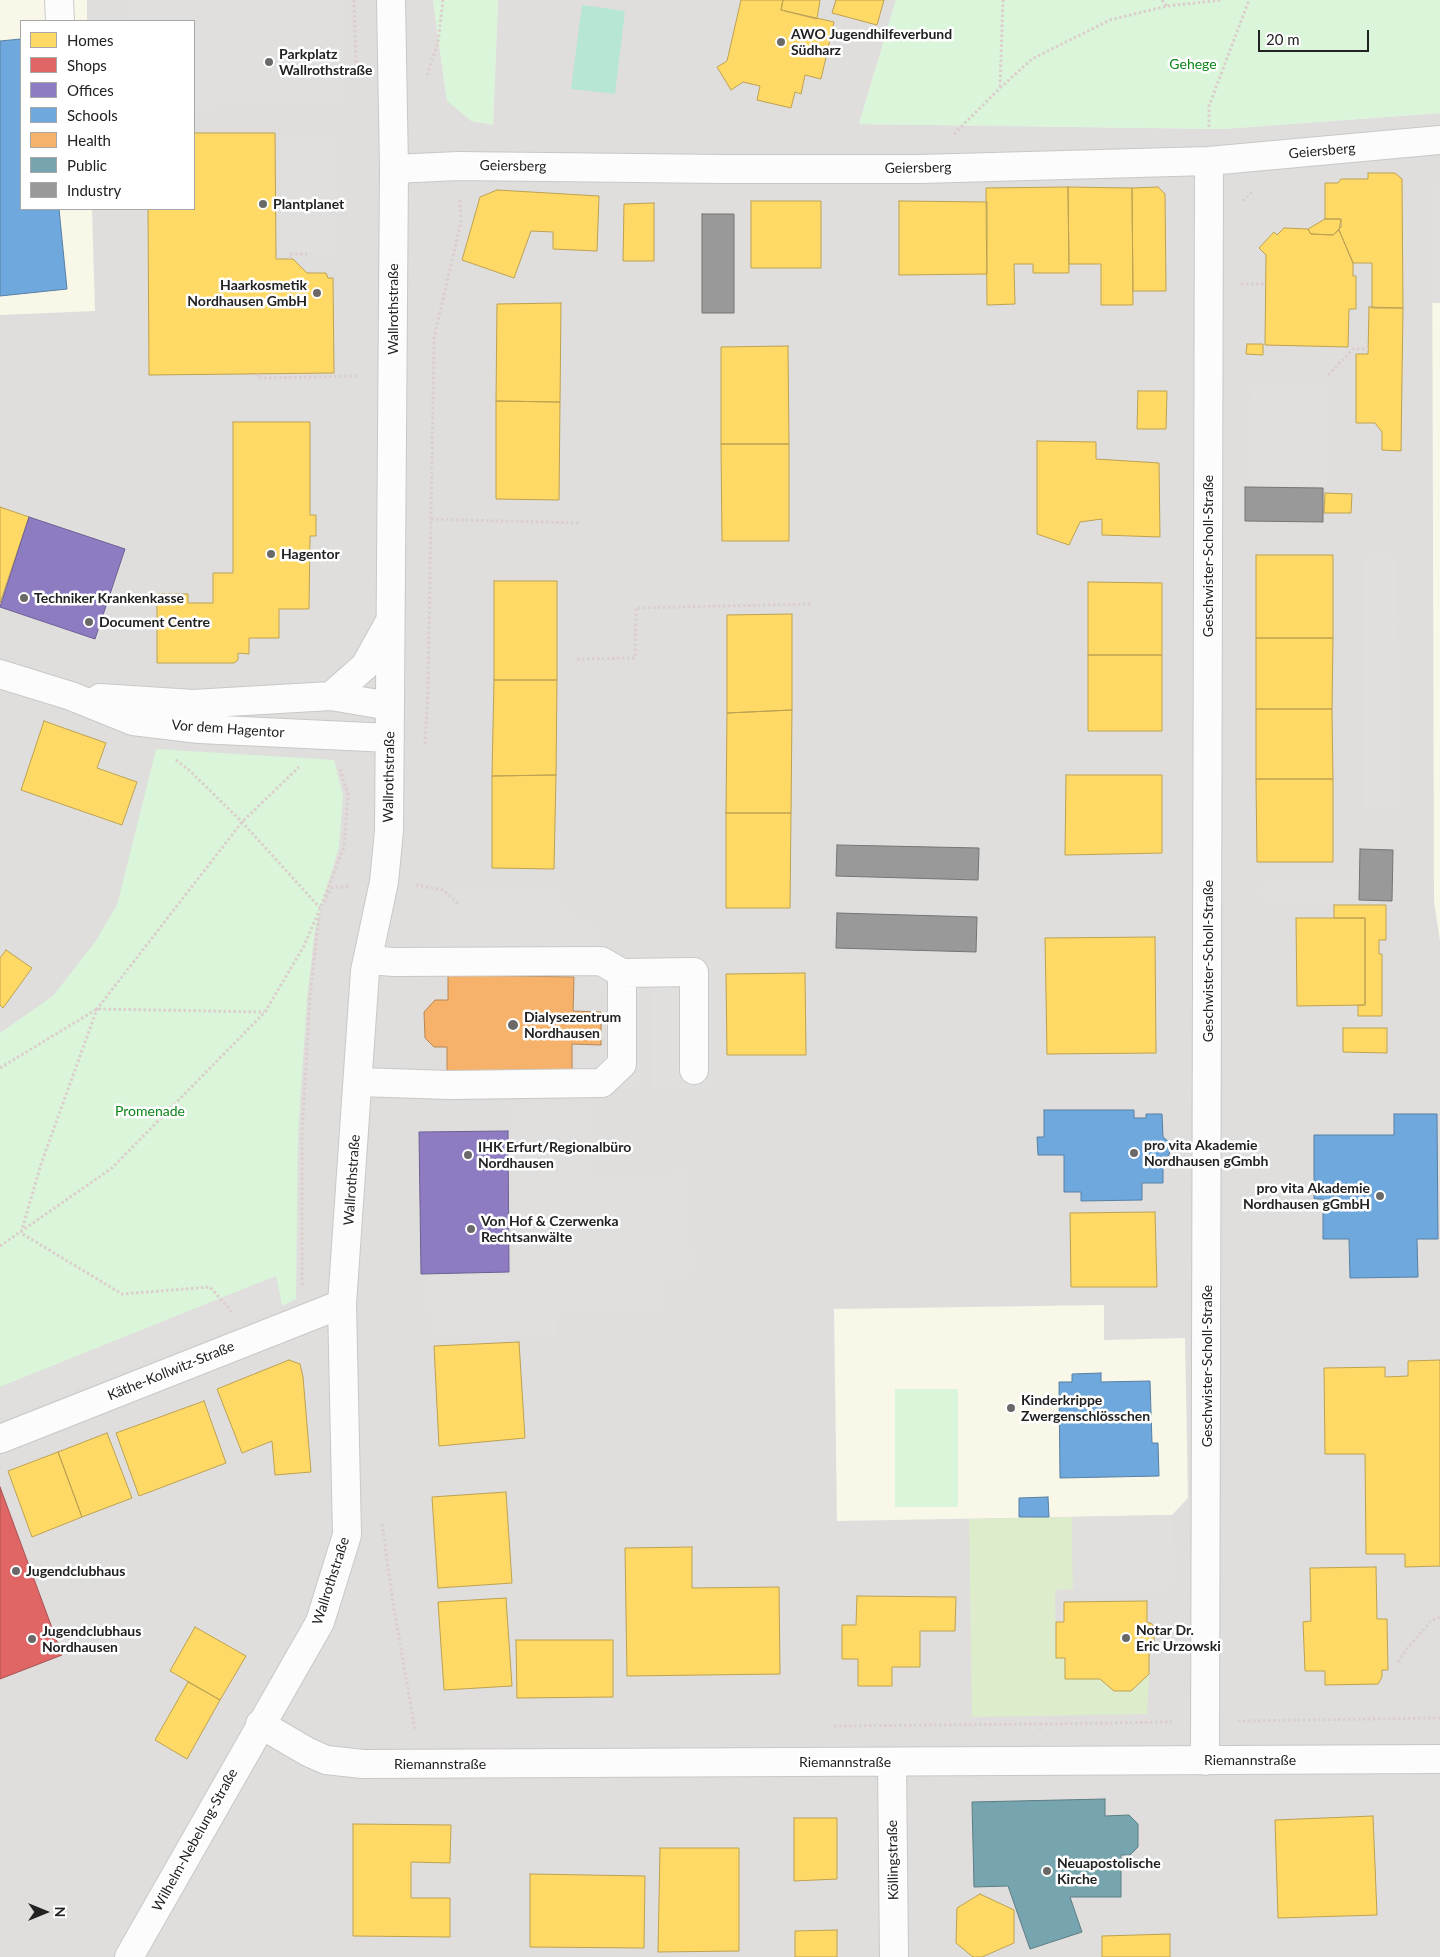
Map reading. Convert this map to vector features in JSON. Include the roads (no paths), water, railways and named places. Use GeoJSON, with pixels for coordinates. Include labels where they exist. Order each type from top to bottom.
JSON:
{"type":"FeatureCollection","features":[{"type":"Feature","properties":{"kind":"street"},"geometry":{"type":"LineString","coordinates":[[59,0],[60,20]]}},
{"type":"Feature","properties":{"kind":"street","name":"Wallrothstraße"},"geometry":{"type":"LineString","coordinates":[[260,1724],[320,1622],[347,1536],[342,1304],[365,971],[384,873],[388,832],[392,617],[394,169],[391,0]]}},
{"type":"Feature","properties":{"kind":"street","name":"Geiersberg"},"geometry":{"type":"LineString","coordinates":[[394,169],[458,166],[920,169],[1209,161],[1440,140]]}},
{"type":"Feature","properties":{"kind":"street","name":"Geschwister-Scholl-Straße"},"geometry":{"type":"LineString","coordinates":[[1205,1760],[1209,161]]}},
{"type":"Feature","properties":{"kind":"street","name":"Wallrothstraße"},"geometry":{"type":"LineString","coordinates":[[331,696],[364,666],[392,617]]}},
{"type":"Feature","properties":{"kind":"street","name":"Vor dem Hagentor"},"geometry":{"type":"LineString","coordinates":[[0,674],[71,696],[133,721],[199,729],[390,738]]}},
{"type":"Feature","properties":{"kind":"street","name":"Vor dem Hagentor"},"geometry":{"type":"LineString","coordinates":[[71,696],[193,704],[331,696],[390,706]]}},
{"type":"Feature","properties":{"kind":"street"},"geometry":{"type":"LineString","coordinates":[[368,960],[394,962],[601,961],[622,973],[694,972],[694,1070]]}},
{"type":"Feature","properties":{"kind":"street"},"geometry":{"type":"LineString","coordinates":[[358,1082],[450,1085],[602,1083],[622,1064],[622,973]]}},
{"type":"Feature","properties":{"kind":"street","name":"Käthe-Kollwitz-Straße"},"geometry":{"type":"LineString","coordinates":[[0,1439],[342,1304]]}},
{"type":"Feature","properties":{"kind":"street","name":"Riemannstraße"},"geometry":{"type":"LineString","coordinates":[[260,1724],[308,1752],[326,1760],[363,1764],[1440,1759]]}},
{"type":"Feature","properties":{"kind":"street","name":"Wilhelm-Nebelung-Straße"},"geometry":{"type":"LineString","coordinates":[[129,1957],[260,1724]]}},
{"type":"Feature","properties":{"kind":"street","name":"Köllingstraße"},"geometry":{"type":"LineString","coordinates":[[892,1762],[894,1957]]}},
{"type":"Feature","properties":{"kind":"place","name":"AWO Jugendhilfeverbund Südharz"},"geometry":{"type":"Point","coordinates":[781,42]}},
{"type":"Feature","properties":{"kind":"place","name":"Parkplatz Wallrothstraße"},"geometry":{"type":"Point","coordinates":[269,62]}},
{"type":"Feature","properties":{"kind":"place","name":"Plantplanet"},"geometry":{"type":"Point","coordinates":[263,204]}},
{"type":"Feature","properties":{"kind":"place","name":"Haarkosmetik Nordhausen GmbH"},"geometry":{"type":"Point","coordinates":[317,293]}},
{"type":"Feature","properties":{"kind":"place","name":"Hagentor"},"geometry":{"type":"Point","coordinates":[271,554]}},
{"type":"Feature","properties":{"kind":"place","name":"Techniker Krankenkasse"},"geometry":{"type":"Point","coordinates":[24,598]}},
{"type":"Feature","properties":{"kind":"place","name":"Document Centre"},"geometry":{"type":"Point","coordinates":[89,622]}},
{"type":"Feature","properties":{"kind":"place","name":"Dialysezentrum Nordhausen"},"geometry":{"type":"Point","coordinates":[513,1025]}},
{"type":"Feature","properties":{"kind":"place","name":"pro vita Akademie Nordhausen gGmbh"},"geometry":{"type":"Point","coordinates":[1134,1153]}},
{"type":"Feature","properties":{"kind":"place","name":"IHK Erfurt/Regionalbüro Nordhausen"},"geometry":{"type":"Point","coordinates":[468,1155]}},
{"type":"Feature","properties":{"kind":"place","name":"pro vita Akademie Nordhausen gGmbH"},"geometry":{"type":"Point","coordinates":[1380,1196]}},
{"type":"Feature","properties":{"kind":"place","name":"Von Hof & Czerwenka Rechtsanwälte"},"geometry":{"type":"Point","coordinates":[471,1229]}},
{"type":"Feature","properties":{"kind":"place","name":"Kinderkrippe Zwergenschlösschen"},"geometry":{"type":"Point","coordinates":[1011,1408]}},
{"type":"Feature","properties":{"kind":"place","name":"Jugendclubhaus"},"geometry":{"type":"Point","coordinates":[16,1571]}},
{"type":"Feature","properties":{"kind":"place","name":"Notar Dr. Eric Urzowski"},"geometry":{"type":"Point","coordinates":[1126,1638]}},
{"type":"Feature","properties":{"kind":"place","name":"Jugendclubhaus Nordhausen"},"geometry":{"type":"Point","coordinates":[32,1639]}},
{"type":"Feature","properties":{"kind":"place","name":"Neuapostolische Kirche"},"geometry":{"type":"Point","coordinates":[1047,1871]}},
{"type":"Feature","properties":{"kind":"park label","name":"Gehege"},"geometry":{"type":"Point","coordinates":[1193,64]}},
{"type":"Feature","properties":{"kind":"park label","name":"Promenade"},"geometry":{"type":"Point","coordinates":[150,1111]}}]}
